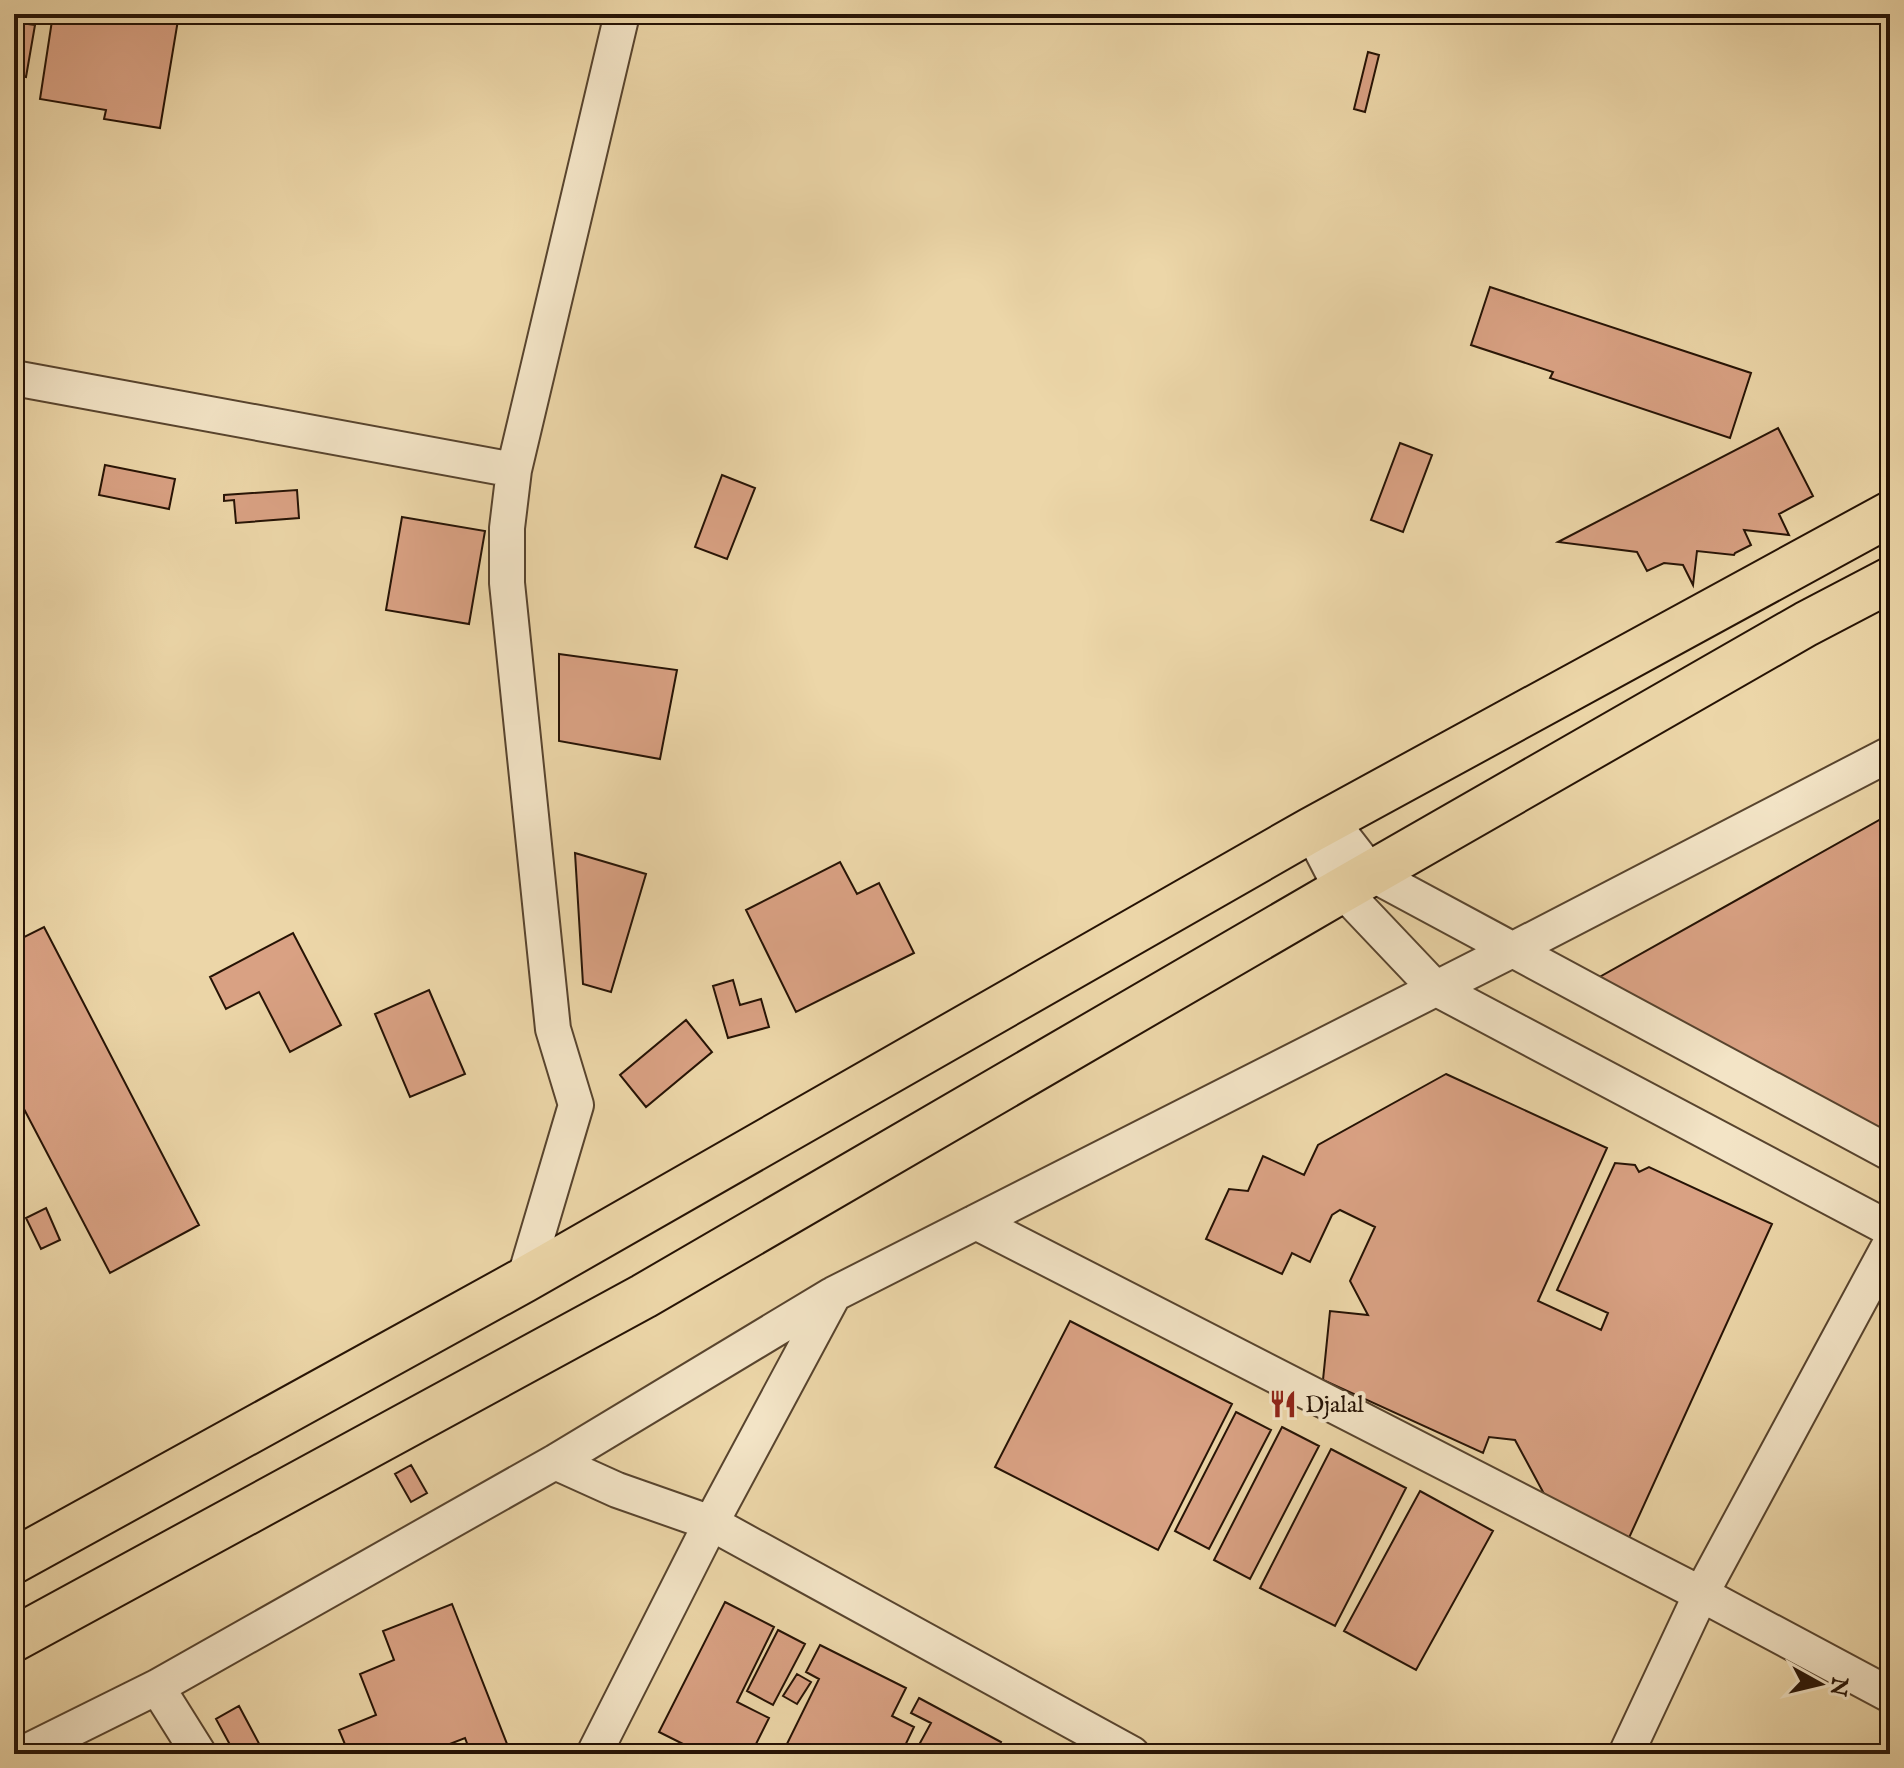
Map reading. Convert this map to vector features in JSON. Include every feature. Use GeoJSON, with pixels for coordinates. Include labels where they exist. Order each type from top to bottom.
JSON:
{"type":"FeatureCollection","features":[{"type":"Feature","properties":{"kind":"highway"},"geometry":{"type":"LineString","coordinates":[[14,1561],[524,1280],[1321,825],[1890,514]]}},
{"type":"Feature","properties":{"kind":"highway"},"geometry":{"type":"LineString","coordinates":[[14,1639],[644,1296],[1357,882],[1806,624],[1890,580]]}},
{"type":"Feature","properties":{"kind":"street"},"geometry":{"type":"LineString","coordinates":[[524,1280],[576,1105],[553,1029],[507,583],[507,528],[514,470],[622,14]]}},
{"type":"Feature","properties":{"kind":"street"},"geometry":{"type":"LineString","coordinates":[[21,384],[514,470]]}},
{"type":"Feature","properties":{"kind":"street"},"geometry":{"type":"LineString","coordinates":[[22,1754],[157,1687],[555,1462],[834,1294],[1512,950],[1890,754]]}},
{"type":"Feature","properties":{"kind":"street"},"geometry":{"type":"LineString","coordinates":[[1321,825],[1357,882],[1435,988],[1890,1229]]}},
{"type":"Feature","properties":{"kind":"street"},"geometry":{"type":"LineString","coordinates":[[1357,882],[1512,950],[1890,1153]]}},
{"type":"Feature","properties":{"kind":"street"},"geometry":{"type":"LineString","coordinates":[[976,1222],[1701,1594],[1890,1695]]}},
{"type":"Feature","properties":{"kind":"street"},"geometry":{"type":"LineString","coordinates":[[1626,1754],[1701,1594],[1890,1244]]}},
{"type":"Feature","properties":{"kind":"street"},"geometry":{"type":"LineString","coordinates":[[594,1754],[711,1523],[834,1294]]}},
{"type":"Feature","properties":{"kind":"street"},"geometry":{"type":"LineString","coordinates":[[555,1462],[617,1490],[711,1523],[1132,1754]]}},
{"type":"Feature","properties":{"kind":"street"},"geometry":{"type":"LineString","coordinates":[[157,1687],[199,1754]]}},
{"type":"Feature","properties":{"kind":"building"},"geometry":{"type":"Polygon","coordinates":[[[53,14],[179,14],[160,128],[104,119],[106,110],[40,99],[53,14]]]}},
{"type":"Feature","properties":{"kind":"building"},"geometry":{"type":"Polygon","coordinates":[[[14,22],[35,25],[26,77],[14,75],[14,22]]]}},
{"type":"Feature","properties":{"kind":"building"},"geometry":{"type":"Polygon","coordinates":[[[1368,52],[1379,55],[1365,112],[1354,109],[1368,52]]]}},
{"type":"Feature","properties":{"kind":"building"},"geometry":{"type":"Polygon","coordinates":[[[1490,287],[1751,373],[1730,438],[1550,378],[1553,372],[1471,345],[1490,287]]]}},
{"type":"Feature","properties":{"kind":"building"},"geometry":{"type":"Polygon","coordinates":[[[1778,428],[1813,496],[1779,514],[1789,535],[1744,530],[1751,545],[1734,555],[1697,551],[1693,585],[1683,565],[1664,563],[1647,571],[1637,552],[1558,542],[1778,428]]]}},
{"type":"Feature","properties":{"kind":"building"},"geometry":{"type":"Polygon","coordinates":[[[1400,443],[1432,455],[1403,532],[1371,520],[1400,443]]]}},
{"type":"Feature","properties":{"kind":"building"},"geometry":{"type":"Polygon","coordinates":[[[105,465],[175,479],[169,509],[99,495],[105,465]]]}},
{"type":"Feature","properties":{"kind":"building"},"geometry":{"type":"Polygon","coordinates":[[[722,475],[755,488],[727,559],[695,547],[722,475]]]}},
{"type":"Feature","properties":{"kind":"building"},"geometry":{"type":"Polygon","coordinates":[[[297,490],[299,518],[236,523],[234,500],[224,501],[224,495],[297,490]]]}},
{"type":"Feature","properties":{"kind":"building"},"geometry":{"type":"Polygon","coordinates":[[[402,517],[485,531],[469,624],[386,610],[402,517]]]}},
{"type":"Feature","properties":{"kind":"building"},"geometry":{"type":"Polygon","coordinates":[[[559,654],[677,670],[660,759],[559,741],[559,654]]]}},
{"type":"Feature","properties":{"kind":"building"},"geometry":{"type":"Polygon","coordinates":[[[1890,814],[1890,1137],[1596,979],[1890,814]]]}},
{"type":"Feature","properties":{"kind":"building"},"geometry":{"type":"Polygon","coordinates":[[[575,853],[646,874],[611,992],[583,984],[575,853]]]}},
{"type":"Feature","properties":{"kind":"building"},"geometry":{"type":"Polygon","coordinates":[[[840,862],[857,894],[879,883],[914,953],[796,1012],[746,910],[840,862]]]}},
{"type":"Feature","properties":{"kind":"building"},"geometry":{"type":"Polygon","coordinates":[[[44,927],[199,1225],[110,1273],[14,1090],[14,942],[44,927]]]}},
{"type":"Feature","properties":{"kind":"building"},"geometry":{"type":"Polygon","coordinates":[[[293,933],[341,1025],[290,1052],[259,992],[226,1009],[210,977],[293,933]]]}},
{"type":"Feature","properties":{"kind":"building"},"geometry":{"type":"Polygon","coordinates":[[[733,980],[740,1005],[761,999],[769,1027],[728,1038],[713,986],[733,980]]]}},
{"type":"Feature","properties":{"kind":"building"},"geometry":{"type":"Polygon","coordinates":[[[429,990],[465,1074],[410,1097],[375,1014],[429,990]]]}},
{"type":"Feature","properties":{"kind":"building"},"geometry":{"type":"Polygon","coordinates":[[[686,1020],[712,1052],[646,1107],[620,1075],[686,1020]]]}},
{"type":"Feature","properties":{"kind":"building"},"geometry":{"type":"Polygon","coordinates":[[[1446,1074],[1607,1148],[1538,1301],[1601,1330],[1608,1313],[1557,1290],[1615,1163],[1635,1165],[1639,1172],[1649,1167],[1772,1224],[1628,1540],[1550,1505],[1515,1440],[1489,1437],[1483,1453],[1323,1380],[1330,1311],[1368,1315],[1350,1281],[1375,1227],[1340,1210],[1332,1215],[1310,1262],[1292,1253],[1282,1274],[1206,1239],[1229,1189],[1248,1191],[1263,1156],[1304,1175],[1318,1145],[1446,1074]]]}},
{"type":"Feature","properties":{"kind":"building"},"geometry":{"type":"Polygon","coordinates":[[[46,1208],[60,1240],[41,1249],[26,1218],[46,1208]]]}},
{"type":"Feature","properties":{"kind":"building"},"geometry":{"type":"Polygon","coordinates":[[[1070,1321],[1232,1404],[1158,1550],[995,1467],[1070,1321]]]}},
{"type":"Feature","properties":{"kind":"building"},"geometry":{"type":"Polygon","coordinates":[[[1236,1412],[1271,1430],[1209,1549],[1175,1531],[1236,1412]]]}},
{"type":"Feature","properties":{"kind":"building"},"geometry":{"type":"Polygon","coordinates":[[[1282,1427],[1319,1446],[1250,1579],[1214,1560],[1282,1427]]]}},
{"type":"Feature","properties":{"kind":"building"},"geometry":{"type":"Polygon","coordinates":[[[1331,1449],[1406,1488],[1335,1626],[1260,1588],[1331,1449]]]}},
{"type":"Feature","properties":{"kind":"building"},"geometry":{"type":"Polygon","coordinates":[[[411,1465],[427,1493],[411,1502],[395,1474],[411,1465]]]}},
{"type":"Feature","properties":{"kind":"building"},"geometry":{"type":"Polygon","coordinates":[[[1420,1491],[1493,1531],[1416,1670],[1344,1631],[1420,1491]]]}},
{"type":"Feature","properties":{"kind":"building"},"geometry":{"type":"Polygon","coordinates":[[[725,1602],[774,1627],[737,1702],[769,1718],[751,1754],[703,1754],[659,1732],[725,1602]]]}},
{"type":"Feature","properties":{"kind":"building"},"geometry":{"type":"Polygon","coordinates":[[[452,1604],[511,1754],[471,1754],[465,1738],[424,1754],[349,1754],[339,1730],[376,1715],[360,1674],[394,1660],[383,1631],[452,1604]]]}},
{"type":"Feature","properties":{"kind":"building"},"geometry":{"type":"Polygon","coordinates":[[[778,1630],[805,1644],[773,1705],[747,1691],[778,1630]]]}},
{"type":"Feature","properties":{"kind":"building"},"geometry":{"type":"Polygon","coordinates":[[[820,1645],[906,1688],[892,1716],[914,1727],[901,1754],[782,1754],[819,1679],[806,1672],[820,1645]]]}},
{"type":"Feature","properties":{"kind":"building"},"geometry":{"type":"Polygon","coordinates":[[[797,1674],[811,1682],[797,1704],[783,1696],[797,1674]]]}},
{"type":"Feature","properties":{"kind":"building"},"geometry":{"type":"Polygon","coordinates":[[[919,1698],[1001,1742],[995,1754],[914,1754],[931,1723],[911,1713],[919,1698]]]}},
{"type":"Feature","properties":{"kind":"building"},"geometry":{"type":"Polygon","coordinates":[[[239,1706],[263,1754],[235,1754],[216,1719],[239,1706]]]}},
{"type":"Feature","properties":{"kind":"place","name":"Djalal"},"geometry":{"type":"Point","coordinates":[1283,1404]}}]}
